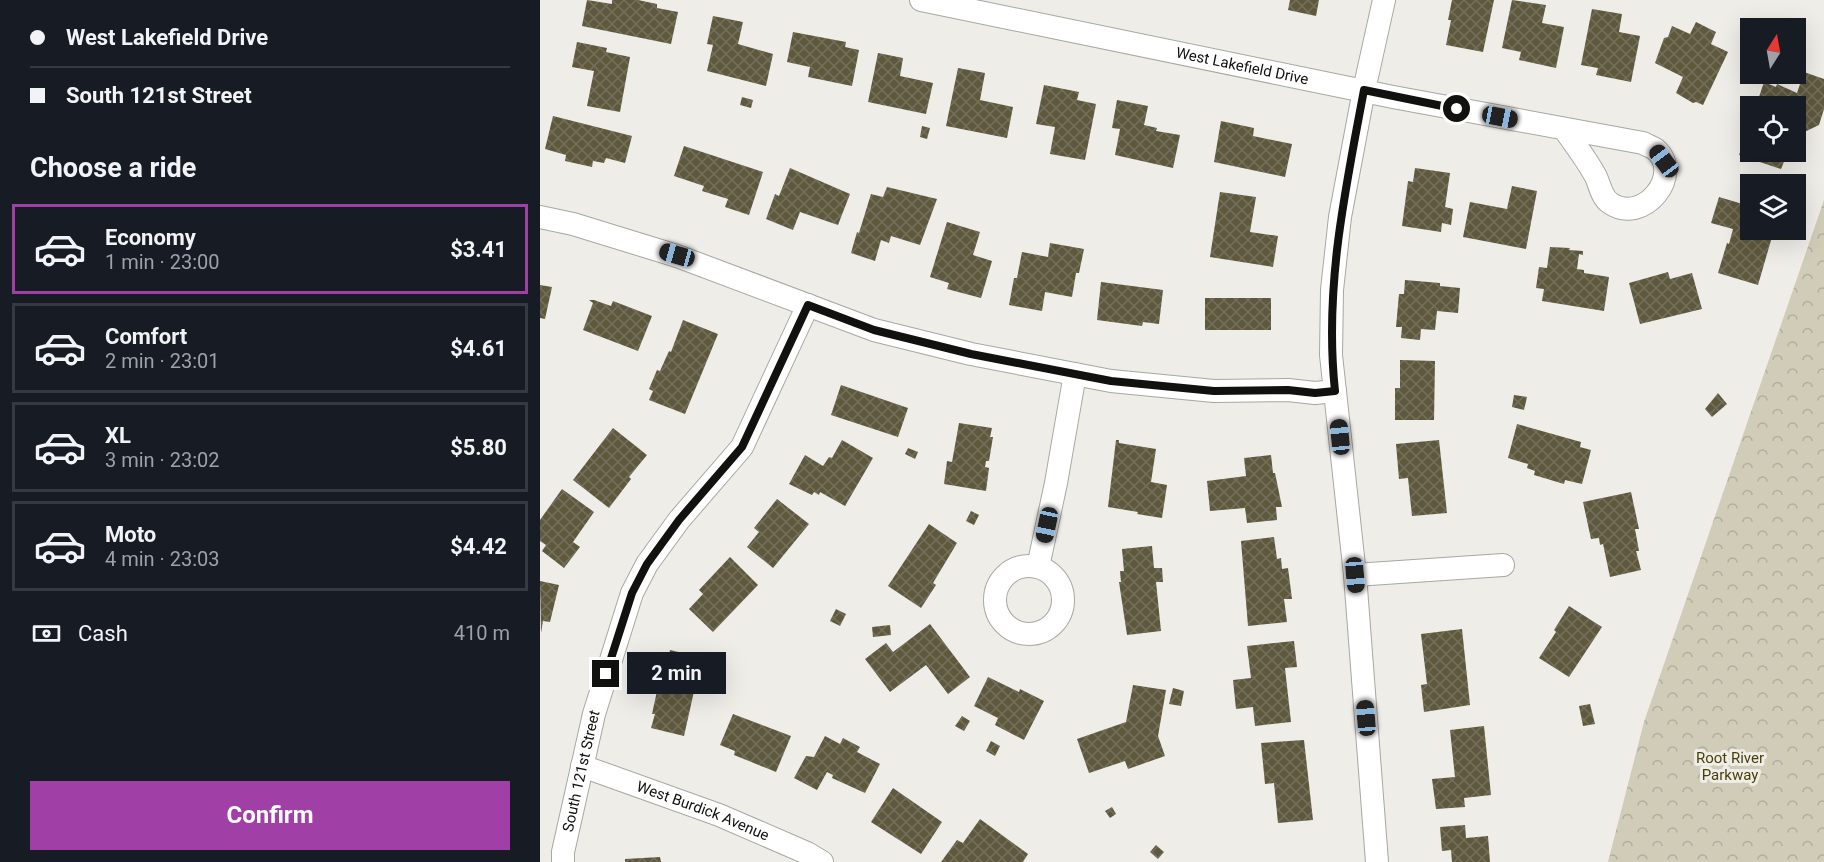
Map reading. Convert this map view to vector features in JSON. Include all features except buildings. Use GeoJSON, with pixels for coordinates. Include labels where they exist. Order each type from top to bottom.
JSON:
{"type":"FeatureCollection","features":[{"type":"Feature","properties":{"kind":"street","name":"West Lakefield Drive"},"geometry":{"type":"LineString","coordinates":[[921,0],[1364,90],[1643,143],[1655,149],[1664,161],[1661,188],[1650,202],[1636,208],[1611,204],[1603,197],[1596,176],[1564,129]]}},
{"type":"Feature","properties":{"kind":"street"},"geometry":{"type":"LineString","coordinates":[[1377,862],[1355,575],[1331,355],[1335,259],[1340,218],[1384,0]]}},
{"type":"Feature","properties":{"kind":"street"},"geometry":{"type":"LineString","coordinates":[[540,217],[573,224],[677,255],[874,330],[971,354],[1111,381],[1214,391],[1288,390],[1315,393],[1335,391]]}},
{"type":"Feature","properties":{"kind":"street","name":"South 121st Street"},"geometry":{"type":"LineString","coordinates":[[563,862],[563,852],[594,714],[632,593],[647,564],[679,520],[742,447],[808,305]]}},
{"type":"Feature","properties":{"kind":"street"},"geometry":{"type":"LineString","coordinates":[[1038,567],[1075,375]]}},
{"type":"Feature","properties":{"kind":"street"},"geometry":{"type":"LineString","coordinates":[[1355,575],[1503,565]]}},
{"type":"Feature","properties":{"kind":"street","name":"West Burdick Avenue"},"geometry":{"type":"LineString","coordinates":[[582,766],[719,815],[807,853],[822,862]]}},
{"type":"Feature","properties":{"kind":"green space","name":"Root River Parkway"},"geometry":{"type":"Polygon","coordinates":[[[1824,200],[1824,862],[1608,862],[1644,722],[1824,200]]]}},
{"type":"Feature","properties":{"kind":"route"},"geometry":{"type":"LineString","coordinates":[[606,674],[632,593],[647,564],[679,520],[742,447],[808,305],[874,330],[971,354],[1111,381],[1214,391],[1288,390],[1315,393],[1335,391],[1331,355],[1332,290],[1340,218],[1364,90],[1457,109]]}}]}
